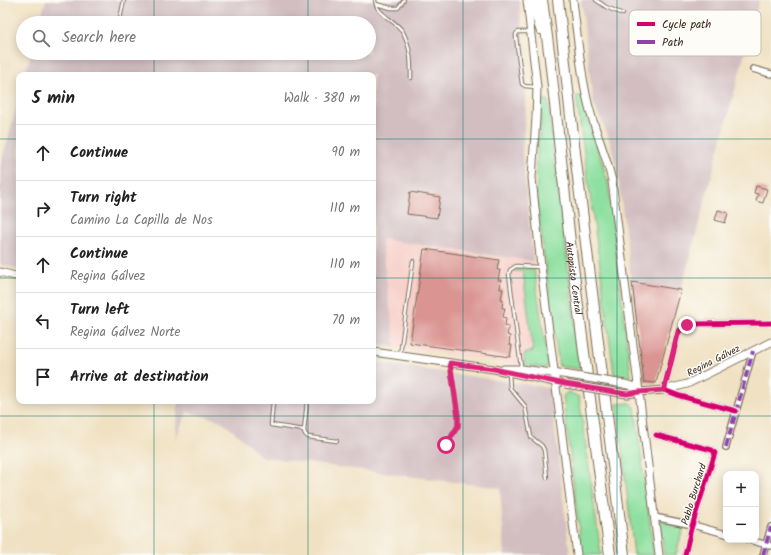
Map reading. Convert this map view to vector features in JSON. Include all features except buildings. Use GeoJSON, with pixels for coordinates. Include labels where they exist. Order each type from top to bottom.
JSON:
{"type":"FeatureCollection","features":[{"type":"Feature","properties":{"kind":"highway"},"geometry":{"type":"LineString","coordinates":[[532,0],[550,60]]}},
{"type":"Feature","properties":{"kind":"highway","name":"Autopista Central"},"geometry":{"type":"LineString","coordinates":[[542,0],[571,251],[610,555]]}},
{"type":"Feature","properties":{"kind":"highway","name":"Autopista Central"},"geometry":{"type":"LineString","coordinates":[[558,0],[624,555]]}},
{"type":"Feature","properties":{"kind":"main road"},"geometry":{"type":"LineString","coordinates":[[527,0],[537,87],[532,178],[541,267],[577,555]]}},
{"type":"Feature","properties":{"kind":"main road"},"geometry":{"type":"LineString","coordinates":[[573,0],[585,93],[612,181],[659,555]]}},
{"type":"Feature","properties":{"kind":"main road"},"geometry":{"type":"LineString","coordinates":[[0,272],[16,277]]}},
{"type":"Feature","properties":{"kind":"main road","name":"Regina Gálvez"},"geometry":{"type":"LineString","coordinates":[[494,369],[565,384],[627,394],[664,390],[687,384],[771,342]]}},
{"type":"Feature","properties":{"kind":"main road"},"geometry":{"type":"LineString","coordinates":[[376,352],[494,369],[522,369],[563,374],[624,384],[632,386],[639,392]]}},
{"type":"Feature","properties":{"kind":"street"},"geometry":{"type":"LineString","coordinates":[[753,69],[771,74]]}},
{"type":"Feature","properties":{"kind":"street"},"geometry":{"type":"LineString","coordinates":[[736,411],[680,396],[664,390],[677,336],[684,326],[690,324],[771,323]]}},
{"type":"Feature","properties":{"kind":"street"},"geometry":{"type":"LineString","coordinates":[[726,447],[753,351]]}},
{"type":"Feature","properties":{"kind":"street","name":"Pablo Burchard"},"geometry":{"type":"LineString","coordinates":[[656,435],[714,452],[685,555]]}},
{"type":"Feature","properties":{"kind":"street"},"geometry":{"type":"LineString","coordinates":[[654,517],[723,533]]}},
{"type":"Feature","properties":{"kind":"street"},"geometry":{"type":"LineString","coordinates":[[763,555],[768,545],[771,527]]}},
{"type":"Feature","properties":{"kind":"lane"},"geometry":{"type":"LineString","coordinates":[[121,16],[124,0]]}},
{"type":"Feature","properties":{"kind":"lane"},"geometry":{"type":"LineString","coordinates":[[375,0],[379,10],[402,31],[411,54],[411,78]]}},
{"type":"Feature","properties":{"kind":"lane"},"geometry":{"type":"LineString","coordinates":[[376,4],[391,8],[398,8],[404,0]]}},
{"type":"Feature","properties":{"kind":"lane"},"geometry":{"type":"LineString","coordinates":[[596,0],[606,7],[623,14]]}},
{"type":"Feature","properties":{"kind":"lane"},"geometry":{"type":"LineString","coordinates":[[530,32],[518,32],[516,37],[522,84],[525,86],[537,87]]}},
{"type":"Feature","properties":{"kind":"lane"},"geometry":{"type":"LineString","coordinates":[[400,356],[413,261]]}},
{"type":"Feature","properties":{"kind":"lane"},"geometry":{"type":"LineString","coordinates":[[522,369],[508,274],[510,270],[516,266],[541,267]]}},
{"type":"Feature","properties":{"kind":"lane"},"geometry":{"type":"LineString","coordinates":[[446,445],[458,426],[458,416],[450,363]]}},
{"type":"Feature","properties":{"kind":"lane"},"geometry":{"type":"LineString","coordinates":[[509,373],[510,388],[525,406],[531,437],[542,446],[544,450],[547,478]]}},
{"type":"Feature","properties":{"kind":"lane"},"geometry":{"type":"LineString","coordinates":[[273,404],[270,425],[304,430]]}},
{"type":"Feature","properties":{"kind":"lane"},"geometry":{"type":"LineString","coordinates":[[307,404],[304,430],[308,438],[337,441]]}},
{"type":"Feature","properties":{"kind":"shaded area"},"geometry":{"type":"Polygon","coordinates":[[[46,0],[519,0],[525,58],[526,90],[522,152],[533,261],[381,239],[395,347],[376,344],[376,72],[26,72],[29,60],[376,60],[376,16],[41,16],[46,0]]]}},
{"type":"Feature","properties":{"kind":"shaded area"},"geometry":{"type":"Polygon","coordinates":[[[581,0],[759,0],[756,10],[629,10],[629,56],[744,56],[656,383],[644,382],[617,167],[608,135],[593,102],[581,0]]]}},
{"type":"Feature","properties":{"kind":"shaded area"},"geometry":{"type":"Polygon","coordinates":[[[16,109],[16,268],[0,264],[0,168],[16,109]]]}},
{"type":"Feature","properties":{"kind":"shaded area"},"geometry":{"type":"Polygon","coordinates":[[[381,239],[533,261],[548,367],[543,368],[395,347],[381,239]]]}},
{"type":"Feature","properties":{"kind":"shaded area"},"geometry":{"type":"Polygon","coordinates":[[[376,362],[550,388],[570,555],[505,555],[500,488],[262,457],[219,420],[187,412],[175,440],[178,404],[376,404],[376,362]]]}},
{"type":"Feature","properties":{"kind":"green space"},"geometry":{"type":"Polygon","coordinates":[[[576,96],[581,96],[608,182],[631,377],[614,374],[576,96]]]}},
{"type":"Feature","properties":{"kind":"green space"},"geometry":{"type":"Polygon","coordinates":[[[541,100],[548,100],[580,369],[559,366],[537,204],[536,164],[541,100]]]}},
{"type":"Feature","properties":{"kind":"green space"},"geometry":{"type":"Polygon","coordinates":[[[514,268],[534,269],[548,364],[547,367],[543,368],[525,365],[524,354],[533,351],[523,271],[514,271],[514,268]]]}},
{"type":"Feature","properties":{"kind":"green space"},"geometry":{"type":"Polygon","coordinates":[[[569,392],[579,397],[601,555],[582,555],[563,396],[569,392]]]}},
{"type":"Feature","properties":{"kind":"green space"},"geometry":{"type":"Polygon","coordinates":[[[630,403],[635,407],[654,555],[634,555],[617,404],[630,403]]]}},
{"type":"Feature","properties":{"kind":"green space"},"geometry":{"type":"Polygon","coordinates":[[[660,521],[683,528],[676,555],[664,555],[660,521]]]}},
{"type":"Feature","properties":{"kind":"marked path"},"geometry":{"type":"LineString","coordinates":[[726,447],[753,351]]}},
{"type":"Feature","properties":{"kind":"marked path"},"geometry":{"type":"LineString","coordinates":[[763,555],[771,527]]}},
{"type":"Feature","properties":{"kind":"cycle path"},"geometry":{"type":"LineString","coordinates":[[736,411],[680,396],[664,390],[678,333],[682,328],[690,324],[771,323]]}},
{"type":"Feature","properties":{"kind":"cycle path"},"geometry":{"type":"LineString","coordinates":[[656,435],[712,450],[715,453],[691,529],[685,555]]}},
{"type":"Feature","properties":{"kind":"route"},"geometry":{"type":"LineString","coordinates":[[446,445],[458,426],[458,416],[450,363],[494,369],[565,384],[627,394],[664,390],[678,333],[687,325]]}}]}
